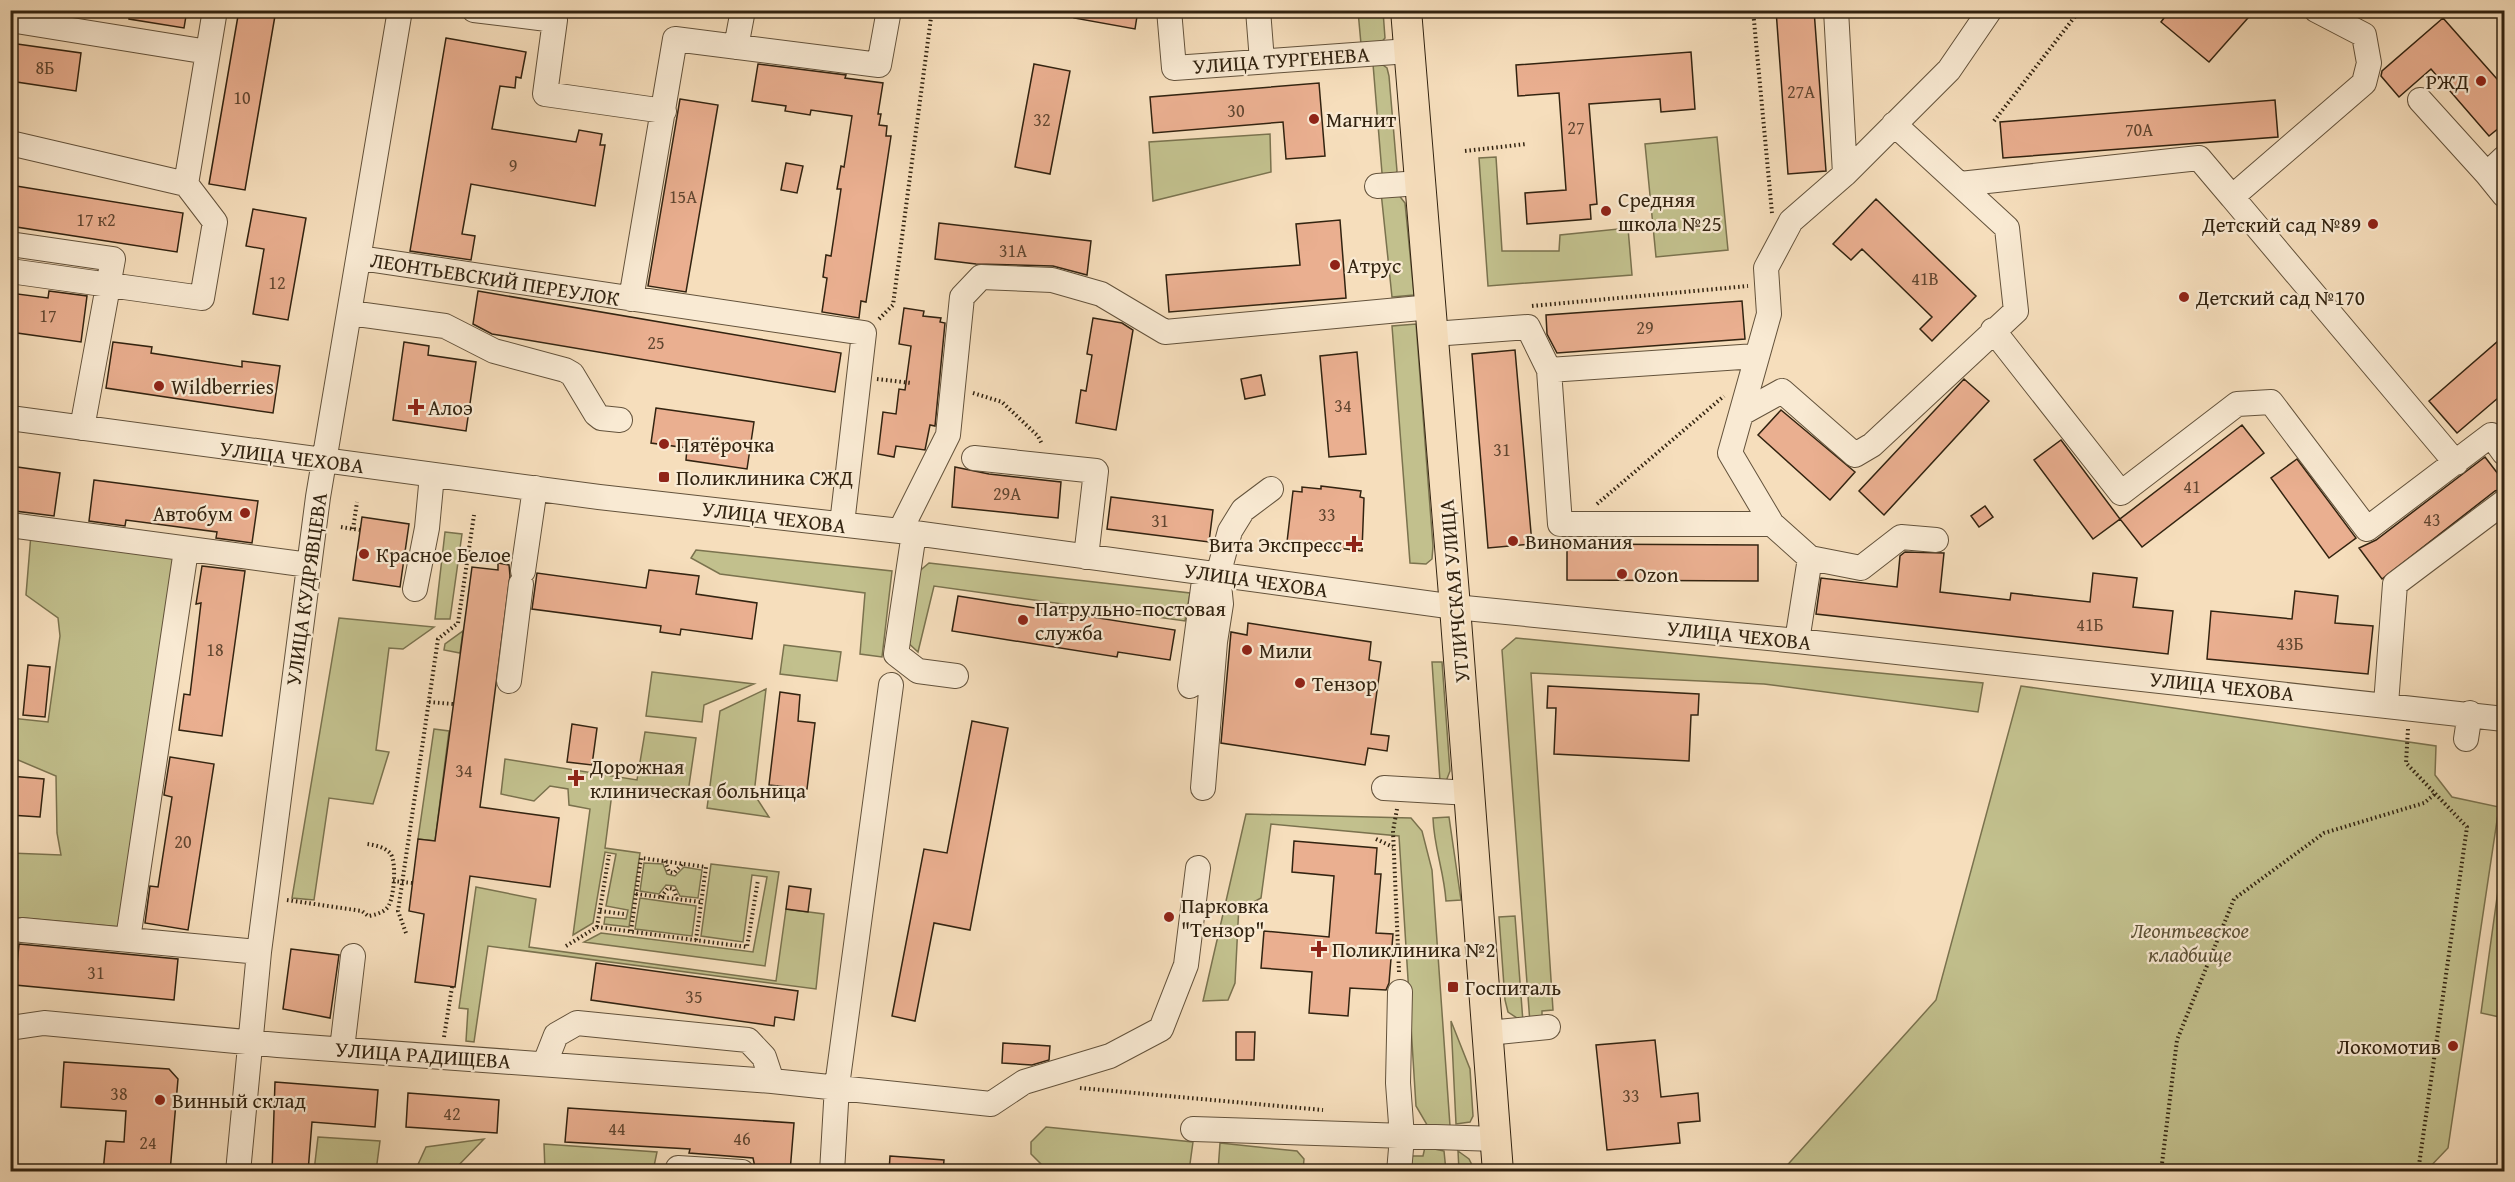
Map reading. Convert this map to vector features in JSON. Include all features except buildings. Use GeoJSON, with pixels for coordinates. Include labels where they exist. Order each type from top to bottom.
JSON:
{"type":"FeatureCollection","features":[{"type":"Feature","properties":{"kind":"main road","name":"УГЛИЧСКАЯ УЛИЦА"},"geometry":{"type":"LineString","coordinates":[[1406,10],[1470,793],[1498,1172]]}},
{"type":"Feature","properties":{"kind":"street"},"geometry":{"type":"LineString","coordinates":[[186,184],[215,10]]}},
{"type":"Feature","properties":{"kind":"street","name":"УЛИЦА КУДРЯВЦЕВА"},"geometry":{"type":"LineString","coordinates":[[238,1172],[260,951],[309,565],[324,460],[360,258],[400,10]]}},
{"type":"Feature","properties":{"kind":"street"},"geometry":{"type":"LineString","coordinates":[[474,10],[515,13],[555,20],[545,94],[664,111]]}},
{"type":"Feature","properties":{"kind":"street"},"geometry":{"type":"LineString","coordinates":[[736,47],[743,10]]}},
{"type":"Feature","properties":{"kind":"street","name":"ЛЕОНТЬЕВСКИЙ ПЕРЕУЛОК"},"geometry":{"type":"LineString","coordinates":[[631,299],[675,39],[879,65],[889,10]]}},
{"type":"Feature","properties":{"kind":"street","name":"УЛИЦА ТУРГЕНЕВА"},"geometry":{"type":"LineString","coordinates":[[1169,10],[1174,68],[1409,51]]}},
{"type":"Feature","properties":{"kind":"street"},"geometry":{"type":"LineString","coordinates":[[1258,10],[1262,61]]}},
{"type":"Feature","properties":{"kind":"street"},"geometry":{"type":"LineString","coordinates":[[1836,10],[1845,174]]}},
{"type":"Feature","properties":{"kind":"street"},"geometry":{"type":"LineString","coordinates":[[1936,540],[1901,537],[1861,568],[1810,558],[1772,524],[1730,453],[1769,314],[1766,268],[1791,221],[1845,174],[1949,70],[1990,10]]}},
{"type":"Feature","properties":{"kind":"street"},"geometry":{"type":"LineString","coordinates":[[2232,197],[2364,83],[2369,63],[2364,35],[2316,10]]}},
{"type":"Feature","properties":{"kind":"street"},"geometry":{"type":"LineString","coordinates":[[10,20],[208,52]]}},
{"type":"Feature","properties":{"kind":"street"},"geometry":{"type":"LineString","coordinates":[[2420,100],[2505,195]]}},
{"type":"Feature","properties":{"kind":"street"},"geometry":{"type":"LineString","coordinates":[[1742,413],[1782,391],[1855,455],[1872,445],[2016,311],[2007,228],[1894,124]]}},
{"type":"Feature","properties":{"kind":"street"},"geometry":{"type":"LineString","coordinates":[[10,143],[186,184],[215,222],[202,298],[109,283],[10,271]]}},
{"type":"Feature","properties":{"kind":"street"},"geometry":{"type":"LineString","coordinates":[[1960,184],[2199,158],[2456,463]]}},
{"type":"Feature","properties":{"kind":"street"},"geometry":{"type":"LineString","coordinates":[[2487,174],[2505,158]]}},
{"type":"Feature","properties":{"kind":"street"},"geometry":{"type":"LineString","coordinates":[[1377,186],[1420,183]]}},
{"type":"Feature","properties":{"kind":"street"},"geometry":{"type":"LineString","coordinates":[[10,244],[113,259],[82,428]]}},
{"type":"Feature","properties":{"kind":"street","name":"ЛЕОНТЬЕВСКИЙ ПЕРЕУЛОК"},"geometry":{"type":"LineString","coordinates":[[360,258],[864,333]]}},
{"type":"Feature","properties":{"kind":"street"},"geometry":{"type":"LineString","coordinates":[[956,676],[918,671],[896,654],[907,532],[948,435],[962,297],[981,277],[1052,280],[1101,294],[1165,332],[1432,321],[1528,327],[1549,370],[1560,524],[1772,524]]}},
{"type":"Feature","properties":{"kind":"street"},"geometry":{"type":"LineString","coordinates":[[350,313],[445,326],[494,351],[564,370],[572,374],[596,414],[602,418],[620,420]]}},
{"type":"Feature","properties":{"kind":"street"},"geometry":{"type":"LineString","coordinates":[[1993,330],[2121,493],[2237,404],[2271,402],[2367,529],[2456,463],[2500,437]]}},
{"type":"Feature","properties":{"kind":"street"},"geometry":{"type":"LineString","coordinates":[[842,524],[864,333]]}},
{"type":"Feature","properties":{"kind":"street"},"geometry":{"type":"LineString","coordinates":[[1549,370],[1756,356]]}},
{"type":"Feature","properties":{"kind":"street","name":"УЛИЦА ЧЕХОВА"},"geometry":{"type":"LineString","coordinates":[[10,418],[432,475],[907,532],[1455,607],[1797,641],[2470,713],[2505,719]]}},
{"type":"Feature","properties":{"kind":"street"},"geometry":{"type":"LineString","coordinates":[[974,458],[1096,471],[1086,557]]}},
{"type":"Feature","properties":{"kind":"street"},"geometry":{"type":"LineString","coordinates":[[415,589],[427,528],[432,475]]}},
{"type":"Feature","properties":{"kind":"street"},"geometry":{"type":"LineString","coordinates":[[509,681],[535,488]]}},
{"type":"Feature","properties":{"kind":"street"},"geometry":{"type":"LineString","coordinates":[[1190,686],[1212,574],[1230,531],[1244,510],[1271,489]]}},
{"type":"Feature","properties":{"kind":"street"},"geometry":{"type":"LineString","coordinates":[[2386,704],[2395,584],[2505,502]]}},
{"type":"Feature","properties":{"kind":"street"},"geometry":{"type":"LineString","coordinates":[[10,525],[309,565]]}},
{"type":"Feature","properties":{"kind":"street"},"geometry":{"type":"LineString","coordinates":[[128,939],[186,550]]}},
{"type":"Feature","properties":{"kind":"street"},"geometry":{"type":"LineString","coordinates":[[1797,641],[1810,558]]}},
{"type":"Feature","properties":{"kind":"street"},"geometry":{"type":"LineString","coordinates":[[1203,788],[1212,674],[1221,604],[1212,574]]}},
{"type":"Feature","properties":{"kind":"street"},"geometry":{"type":"LineString","coordinates":[[832,1172],[837,1086],[891,685]]}},
{"type":"Feature","properties":{"kind":"street"},"geometry":{"type":"LineString","coordinates":[[2466,739],[2470,713]]}},
{"type":"Feature","properties":{"kind":"street"},"geometry":{"type":"LineString","coordinates":[[1384,788],[1470,793]]}},
{"type":"Feature","properties":{"kind":"street","name":"УЛИЦА РАДИЩЕВА"},"geometry":{"type":"LineString","coordinates":[[10,1028],[44,1023],[251,1042],[837,1086],[991,1104],[1024,1082],[1110,1056],[1161,1029],[1186,965],[1198,868]]}},
{"type":"Feature","properties":{"kind":"street"},"geometry":{"type":"LineString","coordinates":[[22,930],[260,951]]}},
{"type":"Feature","properties":{"kind":"street"},"geometry":{"type":"LineString","coordinates":[[342,1049],[353,956]]}},
{"type":"Feature","properties":{"kind":"street"},"geometry":{"type":"LineString","coordinates":[[1399,1172],[1402,1137],[1398,1083],[1400,992]]}},
{"type":"Feature","properties":{"kind":"street"},"geometry":{"type":"LineString","coordinates":[[545,1063],[556,1035],[577,1023],[748,1040],[764,1057],[772,1081]]}},
{"type":"Feature","properties":{"kind":"street"},"geometry":{"type":"LineString","coordinates":[[1488,1033],[1548,1027]]}},
{"type":"Feature","properties":{"kind":"street"},"geometry":{"type":"LineString","coordinates":[[1193,1129],[1496,1139]]}},
{"type":"Feature","properties":{"kind":"street"},"geometry":{"type":"LineString","coordinates":[[678,1168],[742,1172]]}},
{"type":"Feature","properties":{"kind":"path"},"geometry":{"type":"LineString","coordinates":[[864,333],[893,305],[932,10]]}},
{"type":"Feature","properties":{"kind":"path"},"geometry":{"type":"LineString","coordinates":[[1753,10],[1775,252]]}},
{"type":"Feature","properties":{"kind":"path"},"geometry":{"type":"LineString","coordinates":[[1994,121],[2080,10]]}},
{"type":"Feature","properties":{"kind":"path"},"geometry":{"type":"LineString","coordinates":[[1465,151],[1526,144]]}},
{"type":"Feature","properties":{"kind":"path"},"geometry":{"type":"LineString","coordinates":[[1523,307],[1767,285]]}},
{"type":"Feature","properties":{"kind":"path"},"geometry":{"type":"LineString","coordinates":[[858,377],[911,383]]}},
{"type":"Feature","properties":{"kind":"path"},"geometry":{"type":"LineString","coordinates":[[953,388],[1002,402],[1038,436],[1054,468]]}},
{"type":"Feature","properties":{"kind":"path"},"geometry":{"type":"LineString","coordinates":[[1573,524],[1725,395]]}},
{"type":"Feature","properties":{"kind":"path"},"geometry":{"type":"LineString","coordinates":[[353,529],[357,502]]}},
{"type":"Feature","properties":{"kind":"path"},"geometry":{"type":"LineString","coordinates":[[406,933],[398,911],[438,639],[458,623],[474,515]]}},
{"type":"Feature","properties":{"kind":"path"},"geometry":{"type":"LineString","coordinates":[[341,527],[360,530]]}},
{"type":"Feature","properties":{"kind":"path"},"geometry":{"type":"LineString","coordinates":[[429,702],[453,704]]}},
{"type":"Feature","properties":{"kind":"path"},"geometry":{"type":"LineString","coordinates":[[2409,721],[2406,763],[2467,827],[2418,1172]]}},
{"type":"Feature","properties":{"kind":"path"},"geometry":{"type":"LineString","coordinates":[[2162,1172],[2177,1040],[2234,899],[2324,833],[2424,803],[2434,794]]}},
{"type":"Feature","properties":{"kind":"path"},"geometry":{"type":"LineString","coordinates":[[1397,808],[1393,847],[1400,992]]}},
{"type":"Feature","properties":{"kind":"path"},"geometry":{"type":"LineString","coordinates":[[1376,839],[1393,847]]}},
{"type":"Feature","properties":{"kind":"path"},"geometry":{"type":"LineString","coordinates":[[287,900],[362,911],[364,916],[373,915],[390,905],[395,865],[389,853],[368,844]]}},
{"type":"Feature","properties":{"kind":"path"},"geometry":{"type":"LineString","coordinates":[[597,927],[609,855]]}},
{"type":"Feature","properties":{"kind":"path"},"geometry":{"type":"LineString","coordinates":[[631,931],[641,858],[665,861],[706,867],[696,940]]}},
{"type":"Feature","properties":{"kind":"path"},"geometry":{"type":"LineString","coordinates":[[665,861],[669,872],[674,873],[682,864]]}},
{"type":"Feature","properties":{"kind":"path"},"geometry":{"type":"LineString","coordinates":[[566,945],[597,927],[747,947],[758,880]]}},
{"type":"Feature","properties":{"kind":"path"},"geometry":{"type":"LineString","coordinates":[[393,881],[412,883]]}},
{"type":"Feature","properties":{"kind":"path"},"geometry":{"type":"LineString","coordinates":[[661,897],[668,888],[674,889],[676,899]]}},
{"type":"Feature","properties":{"kind":"path"},"geometry":{"type":"LineString","coordinates":[[636,894],[701,902]]}},
{"type":"Feature","properties":{"kind":"path"},"geometry":{"type":"LineString","coordinates":[[600,911],[624,914]]}},
{"type":"Feature","properties":{"kind":"path"},"geometry":{"type":"LineString","coordinates":[[442,1056],[452,987]]}},
{"type":"Feature","properties":{"kind":"path"},"geometry":{"type":"LineString","coordinates":[[1071,1087],[1331,1111]]}},
{"type":"Feature","properties":{"kind":"green space"},"geometry":{"type":"Polygon","coordinates":[[[1358,11],[1383,11],[1385,38],[1380,44],[1361,44],[1358,11]]]}},
{"type":"Feature","properties":{"kind":"green space"},"geometry":{"type":"Polygon","coordinates":[[[1380,63],[1387,68],[1389,76],[1397,171],[1385,176],[1382,173],[1373,64],[1380,63]]]}},
{"type":"Feature","properties":{"kind":"green space"},"geometry":{"type":"Polygon","coordinates":[[[1270,134],[1271,172],[1153,201],[1149,142],[1270,134]]]}},
{"type":"Feature","properties":{"kind":"green space"},"geometry":{"type":"Polygon","coordinates":[[[1717,137],[1728,250],[1656,257],[1645,144],[1717,137]]]}},
{"type":"Feature","properties":{"kind":"green space"},"geometry":{"type":"Polygon","coordinates":[[[1496,157],[1502,251],[1559,251],[1560,235],[1628,228],[1632,275],[1488,286],[1479,158],[1496,157]]]}},
{"type":"Feature","properties":{"kind":"green space"},"geometry":{"type":"Polygon","coordinates":[[[1381,192],[1398,194],[1405,203],[1414,295],[1392,297],[1381,192]]]}},
{"type":"Feature","properties":{"kind":"green space"},"geometry":{"type":"Polygon","coordinates":[[[1416,324],[1433,546],[1432,559],[1426,564],[1410,563],[1392,326],[1416,324]]]}},
{"type":"Feature","properties":{"kind":"green space"},"geometry":{"type":"Polygon","coordinates":[[[445,532],[462,534],[450,619],[435,619],[445,532]]]}},
{"type":"Feature","properties":{"kind":"green space"},"geometry":{"type":"Polygon","coordinates":[[[31,534],[176,553],[120,927],[11,917],[10,853],[61,855],[57,833],[56,776],[11,757],[11,718],[48,722],[60,636],[58,618],[26,595],[31,534]]]}},
{"type":"Feature","properties":{"kind":"green space"},"geometry":{"type":"Polygon","coordinates":[[[696,550],[892,571],[882,657],[860,654],[865,593],[720,574],[691,558],[696,550]]]}},
{"type":"Feature","properties":{"kind":"green space"},"geometry":{"type":"Polygon","coordinates":[[[929,563],[1190,593],[1185,621],[934,586],[918,652],[903,638],[910,579],[929,563]]]}},
{"type":"Feature","properties":{"kind":"green space"},"geometry":{"type":"Polygon","coordinates":[[[339,618],[434,627],[403,649],[389,648],[376,750],[389,752],[373,804],[329,798],[314,900],[292,898],[339,618]]]}},
{"type":"Feature","properties":{"kind":"green space"},"geometry":{"type":"Polygon","coordinates":[[[463,631],[460,653],[444,650],[445,644],[463,631]]]}},
{"type":"Feature","properties":{"kind":"green space"},"geometry":{"type":"Polygon","coordinates":[[[1516,638],[1983,683],[1978,712],[1764,684],[1531,673],[1553,1010],[1542,1011],[1542,1022],[1530,1023],[1502,650],[1516,638]]]}},
{"type":"Feature","properties":{"kind":"green space"},"geometry":{"type":"Polygon","coordinates":[[[784,645],[841,652],[837,681],[780,674],[784,645]]]}},
{"type":"Feature","properties":{"kind":"green space"},"geometry":{"type":"Polygon","coordinates":[[[1432,662],[1442,662],[1450,771],[1445,784],[1440,781],[1432,662]]]}},
{"type":"Feature","properties":{"kind":"green space"},"geometry":{"type":"Polygon","coordinates":[[[652,672],[754,684],[704,705],[702,722],[646,716],[652,672]]]}},
{"type":"Feature","properties":{"kind":"green space","name":"Леонтьевское кладбище"},"geometry":{"type":"Polygon","coordinates":[[[2021,686],[2436,746],[2435,775],[2452,797],[2499,807],[2448,1148],[2426,1171],[1782,1171],[1936,1000],[2021,686]]]}},
{"type":"Feature","properties":{"kind":"green space"},"geometry":{"type":"Polygon","coordinates":[[[766,689],[754,794],[769,817],[707,808],[720,711],[766,689]]]}},
{"type":"Feature","properties":{"kind":"green space"},"geometry":{"type":"Polygon","coordinates":[[[434,729],[449,731],[435,841],[418,839],[434,729]]]}},
{"type":"Feature","properties":{"kind":"green space"},"geometry":{"type":"Polygon","coordinates":[[[645,732],[696,738],[687,799],[612,793],[605,848],[640,853],[629,927],[604,924],[605,917],[626,919],[628,910],[606,906],[616,854],[605,852],[593,923],[573,935],[590,809],[569,805],[568,789],[550,786],[534,801],[501,794],[505,759],[637,780],[645,732]]]}},
{"type":"Feature","properties":{"kind":"green space"},"geometry":{"type":"Polygon","coordinates":[[[1246,814],[1411,818],[1422,831],[1432,870],[1450,1126],[1430,1130],[1416,1106],[1399,836],[1271,824],[1261,898],[1252,903],[1239,904],[1235,983],[1228,1000],[1203,1001],[1246,814]]]}},
{"type":"Feature","properties":{"kind":"green space"},"geometry":{"type":"Polygon","coordinates":[[[1449,817],[1461,900],[1446,901],[1433,818],[1449,817]]]}},
{"type":"Feature","properties":{"kind":"green space"},"geometry":{"type":"Polygon","coordinates":[[[2504,847],[2504,1018],[2481,1013],[2504,847]]]}},
{"type":"Feature","properties":{"kind":"green space"},"geometry":{"type":"Polygon","coordinates":[[[644,863],[663,864],[667,874],[675,876],[684,867],[702,870],[698,898],[680,896],[675,886],[666,885],[659,894],[640,891],[644,863]]]}},
{"type":"Feature","properties":{"kind":"green space"},"geometry":{"type":"Polygon","coordinates":[[[711,864],[779,872],[765,966],[584,942],[601,933],[753,952],[767,877],[752,875],[743,942],[701,936],[711,864]]]}},
{"type":"Feature","properties":{"kind":"green space"},"geometry":{"type":"Polygon","coordinates":[[[476,887],[536,899],[529,947],[776,981],[786,909],[824,914],[816,989],[488,946],[474,1042],[466,1041],[468,1009],[459,1008],[476,887]]]}},
{"type":"Feature","properties":{"kind":"green space"},"geometry":{"type":"Polygon","coordinates":[[[640,898],[696,906],[692,936],[635,929],[640,898]]]}},
{"type":"Feature","properties":{"kind":"green space"},"geometry":{"type":"Polygon","coordinates":[[[1515,916],[1523,1022],[1508,1012],[1505,1000],[1499,917],[1515,916]]]}},
{"type":"Feature","properties":{"kind":"green space"},"geometry":{"type":"Polygon","coordinates":[[[1451,1021],[1470,1069],[1473,1116],[1470,1122],[1456,1124],[1451,1021]]]}},
{"type":"Feature","properties":{"kind":"green space"},"geometry":{"type":"Polygon","coordinates":[[[1046,1127],[1193,1142],[1189,1171],[1117,1171],[1042,1165],[1031,1154],[1031,1142],[1046,1127]]]}},
{"type":"Feature","properties":{"kind":"green space"},"geometry":{"type":"Polygon","coordinates":[[[318,1137],[380,1141],[376,1171],[314,1171],[318,1137]]]}},
{"type":"Feature","properties":{"kind":"green space"},"geometry":{"type":"Polygon","coordinates":[[[484,1139],[453,1171],[415,1171],[426,1147],[484,1139]]]}},
{"type":"Feature","properties":{"kind":"green space"},"geometry":{"type":"Polygon","coordinates":[[[1220,1143],[1297,1151],[1304,1159],[1303,1171],[1218,1171],[1220,1143]]]}},
{"type":"Feature","properties":{"kind":"green space"},"geometry":{"type":"Polygon","coordinates":[[[544,1144],[657,1152],[653,1171],[545,1171],[544,1144]]]}},
{"type":"Feature","properties":{"kind":"green space"},"geometry":{"type":"Polygon","coordinates":[[[1425,1147],[1444,1151],[1446,1171],[1409,1172],[1411,1156],[1423,1156],[1425,1147]]]}},
{"type":"Feature","properties":{"kind":"green space"},"geometry":{"type":"Polygon","coordinates":[[[1458,1151],[1469,1159],[1475,1171],[1459,1171],[1458,1151]]]}},
{"type":"Feature","properties":{"kind":"place","name":"РЖД"},"geometry":{"type":"Point","coordinates":[2481,81]}},
{"type":"Feature","properties":{"kind":"place","name":"Магнит"},"geometry":{"type":"Point","coordinates":[1314,119]}},
{"type":"Feature","properties":{"kind":"place","name":"Средняя школа №25"},"geometry":{"type":"Point","coordinates":[1606,211]}},
{"type":"Feature","properties":{"kind":"place","name":"Детский сад №89"},"geometry":{"type":"Point","coordinates":[2373,224]}},
{"type":"Feature","properties":{"kind":"place","name":"Атрус"},"geometry":{"type":"Point","coordinates":[1335,265]}},
{"type":"Feature","properties":{"kind":"place","name":"Детский сад №170"},"geometry":{"type":"Point","coordinates":[2184,297]}},
{"type":"Feature","properties":{"kind":"place","name":"Wildberries"},"geometry":{"type":"Point","coordinates":[159,386]}},
{"type":"Feature","properties":{"kind":"place","name":"Алоэ"},"geometry":{"type":"Point","coordinates":[416,407]}},
{"type":"Feature","properties":{"kind":"place","name":"Пятёрочка"},"geometry":{"type":"Point","coordinates":[664,444]}},
{"type":"Feature","properties":{"kind":"place","name":"Поликлиника СЖД"},"geometry":{"type":"Point","coordinates":[664,477]}},
{"type":"Feature","properties":{"kind":"place","name":"Автобум"},"geometry":{"type":"Point","coordinates":[245,513]}},
{"type":"Feature","properties":{"kind":"place","name":"Виномания"},"geometry":{"type":"Point","coordinates":[1513,541]}},
{"type":"Feature","properties":{"kind":"place","name":"Вита Экспресс"},"geometry":{"type":"Point","coordinates":[1354,544]}},
{"type":"Feature","properties":{"kind":"place","name":"Красное Белое"},"geometry":{"type":"Point","coordinates":[364,554]}},
{"type":"Feature","properties":{"kind":"place","name":"Ozon"},"geometry":{"type":"Point","coordinates":[1622,574]}},
{"type":"Feature","properties":{"kind":"place","name":"Патрульно-постовая служба"},"geometry":{"type":"Point","coordinates":[1023,620]}},
{"type":"Feature","properties":{"kind":"place","name":"Мили"},"geometry":{"type":"Point","coordinates":[1247,650]}},
{"type":"Feature","properties":{"kind":"place","name":"Тензор"},"geometry":{"type":"Point","coordinates":[1300,683]}},
{"type":"Feature","properties":{"kind":"place","name":"Дорожная клиническая больница"},"geometry":{"type":"Point","coordinates":[576,778]}},
{"type":"Feature","properties":{"kind":"place","name":"Парковка \"Тензор\""},"geometry":{"type":"Point","coordinates":[1169,917]}},
{"type":"Feature","properties":{"kind":"place","name":"Поликлиника №2"},"geometry":{"type":"Point","coordinates":[1319,949]}},
{"type":"Feature","properties":{"kind":"place","name":"Госпиталь"},"geometry":{"type":"Point","coordinates":[1453,987]}},
{"type":"Feature","properties":{"kind":"place","name":"Локомотив"},"geometry":{"type":"Point","coordinates":[2453,1046]}},
{"type":"Feature","properties":{"kind":"place","name":"Винный склад"},"geometry":{"type":"Point","coordinates":[160,1100]}}]}
